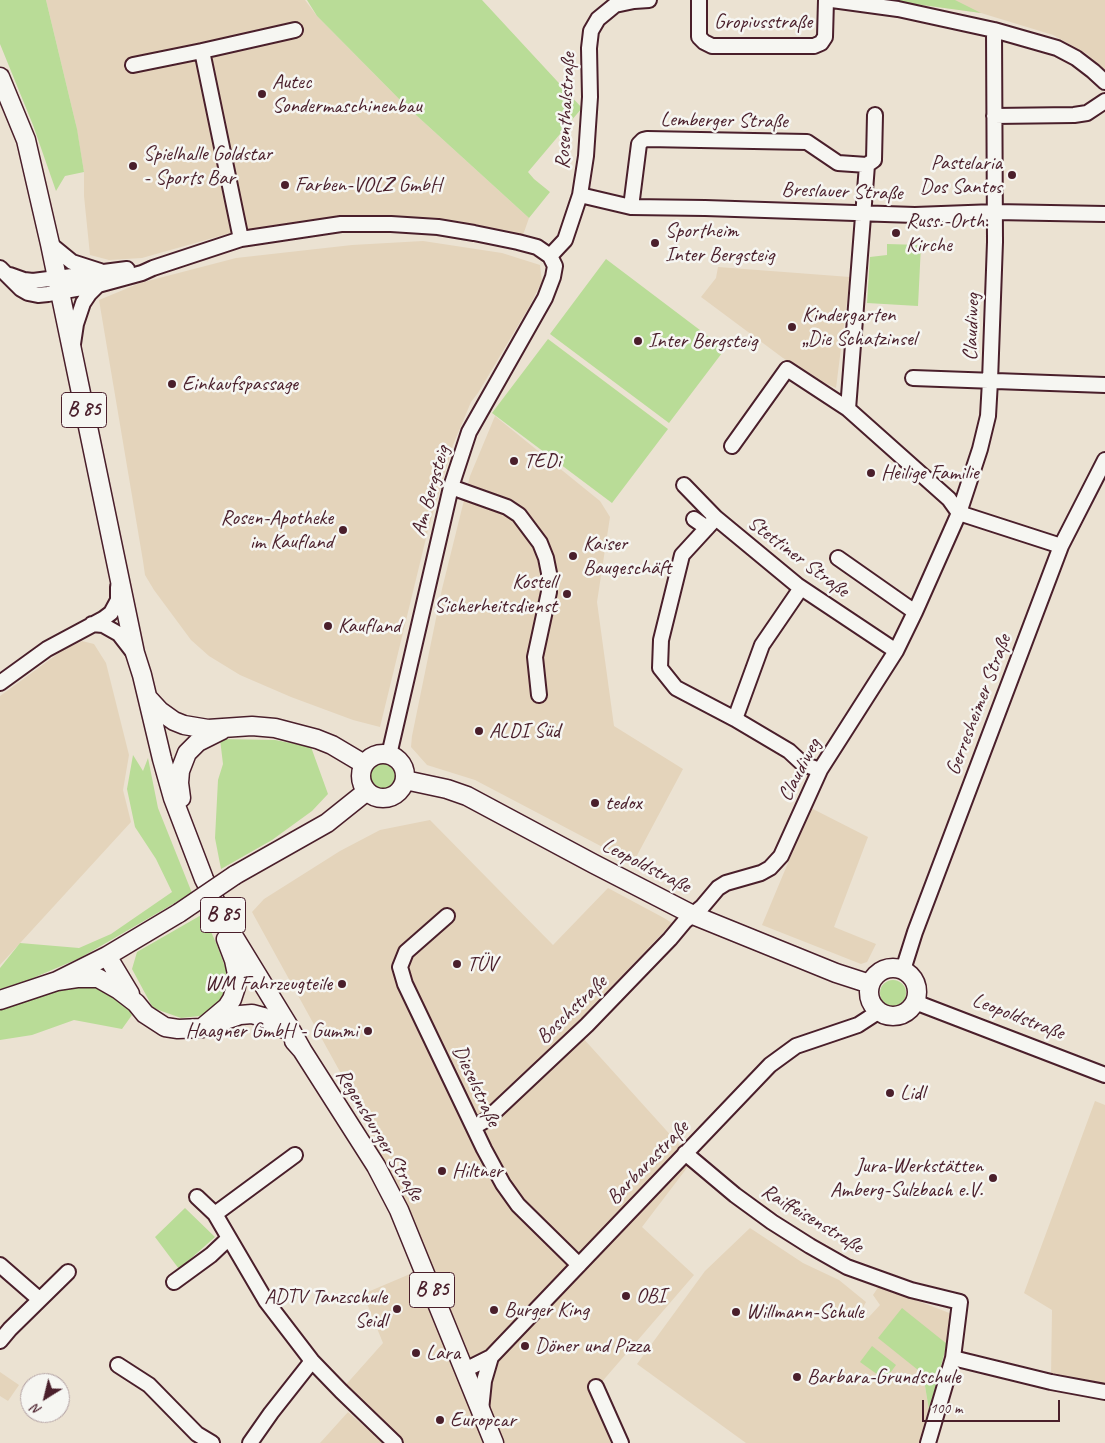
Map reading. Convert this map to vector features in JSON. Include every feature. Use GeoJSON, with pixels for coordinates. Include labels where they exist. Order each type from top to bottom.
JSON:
{"type":"FeatureCollection","features":[{"type":"Feature","properties":{"kind":"main road","name":"B 85"},"geometry":{"type":"LineString","coordinates":[[0,77],[26,140],[50,244],[135,656],[137,678],[156,760],[173,817],[201,885],[218,920]]}},
{"type":"Feature","properties":{"kind":"main road","name":"B 85"},"geometry":{"type":"LineString","coordinates":[[135,656],[148,697],[162,759],[204,879],[232,932],[302,1050]]}},
{"type":"Feature","properties":{"kind":"main road"},"geometry":{"type":"LineString","coordinates":[[148,697],[160,711],[174,721],[184,725],[208,729],[260,727],[297,733],[332,745],[364,764]]}},
{"type":"Feature","properties":{"kind":"main road"},"geometry":{"type":"LineString","coordinates":[[188,837],[180,793],[180,771],[187,753],[198,742],[229,727]]}},
{"type":"Feature","properties":{"kind":"main road"},"geometry":{"type":"LineString","coordinates":[[379,754],[389,755],[399,761],[404,767],[405,780],[398,794],[384,799],[376,798],[367,791],[362,782],[361,775],[364,764],[379,754]]}},
{"type":"Feature","properties":{"kind":"main road","name":"Leopoldstraße"},"geometry":{"type":"LineString","coordinates":[[405,780],[447,788],[467,796],[693,915],[836,973],[870,984]]}},
{"type":"Feature","properties":{"kind":"main road"},"geometry":{"type":"LineString","coordinates":[[0,1000],[57,981],[107,956],[179,913],[235,875],[327,822],[367,791]]}},
{"type":"Feature","properties":{"kind":"main road"},"geometry":{"type":"LineString","coordinates":[[202,1028],[227,1007],[236,987],[237,974],[234,960],[218,920]]}},
{"type":"Feature","properties":{"kind":"main road","name":"Regensburger Straße"},"geometry":{"type":"LineString","coordinates":[[218,920],[284,1029],[302,1050],[376,1166],[399,1210],[494,1443]]}},
{"type":"Feature","properties":{"kind":"main road"},"geometry":{"type":"LineString","coordinates":[[107,956],[136,1003],[145,1014],[165,1027],[178,1029],[202,1028],[240,1015],[252,1014],[263,1017],[284,1029]]}},
{"type":"Feature","properties":{"kind":"main road"},"geometry":{"type":"LineString","coordinates":[[887,968],[903,970],[914,980],[917,995],[915,1002],[911,1008],[899,1016],[892,1017],[878,1012],[869,999],[870,984],[874,977],[887,968]]}},
{"type":"Feature","properties":{"kind":"main road"},"geometry":{"type":"LineString","coordinates":[[57,981],[77,978],[98,978],[109,983],[136,1003]]}},
{"type":"Feature","properties":{"kind":"street","name":"Rosenthalstraße"},"geometry":{"type":"LineString","coordinates":[[550,256],[565,240],[580,195],[586,156],[590,97],[588,48],[591,31],[598,19],[615,5],[649,0]]}},
{"type":"Feature","properties":{"kind":"street","name":"Gropiusstraße"},"geometry":{"type":"LineString","coordinates":[[699,0],[699,37],[712,46],[814,46],[821,43],[825,37],[826,0]]}},
{"type":"Feature","properties":{"kind":"street"},"geometry":{"type":"LineString","coordinates":[[832,0],[898,9],[994,30],[1057,48],[1076,58],[1105,82]]}},
{"type":"Feature","properties":{"kind":"street"},"geometry":{"type":"LineString","coordinates":[[133,65],[295,30]]}},
{"type":"Feature","properties":{"kind":"street","name":"Claudiweg"},"geometry":{"type":"LineString","coordinates":[[693,915],[718,888],[726,883],[761,873],[770,868],[781,856],[820,770],[896,651],[959,513],[980,449],[988,416],[995,212],[994,30]]}},
{"type":"Feature","properties":{"kind":"street"},"geometry":{"type":"LineString","coordinates":[[202,51],[241,239]]}},
{"type":"Feature","properties":{"kind":"street"},"geometry":{"type":"LineString","coordinates":[[994,116],[1074,115],[1087,113],[1105,101]]}},
{"type":"Feature","properties":{"kind":"street"},"geometry":{"type":"LineString","coordinates":[[848,409],[851,348],[867,165],[874,160],[875,115]]}},
{"type":"Feature","properties":{"kind":"street","name":"Lemberger Straße"},"geometry":{"type":"LineString","coordinates":[[631,207],[639,144],[647,139],[807,142],[838,163],[867,165]]}},
{"type":"Feature","properties":{"kind":"street","name":"Breslauer Straße"},"geometry":{"type":"LineString","coordinates":[[580,195],[631,207],[916,215],[995,212],[1105,214]]}},
{"type":"Feature","properties":{"kind":"street"},"geometry":{"type":"LineString","coordinates":[[58,286],[98,284],[142,273],[241,239],[341,224],[392,224],[438,227],[493,236],[537,248],[550,256]]}},
{"type":"Feature","properties":{"kind":"street"},"geometry":{"type":"LineString","coordinates":[[50,244],[72,262],[106,272]]}},
{"type":"Feature","properties":{"kind":"street","name":"Am Bergsteig"},"geometry":{"type":"LineString","coordinates":[[389,755],[451,487],[469,432],[544,298],[555,266],[550,256]]}},
{"type":"Feature","properties":{"kind":"street"},"geometry":{"type":"LineString","coordinates":[[2,270],[21,289],[38,295],[58,286],[106,272],[154,268]]}},
{"type":"Feature","properties":{"kind":"street"},"geometry":{"type":"LineString","coordinates":[[72,352],[78,314],[89,294],[98,284]]}},
{"type":"Feature","properties":{"kind":"street"},"geometry":{"type":"LineString","coordinates":[[732,446],[787,369],[848,409],[949,498],[959,513],[1060,546]]}},
{"type":"Feature","properties":{"kind":"street"},"geometry":{"type":"LineString","coordinates":[[913,378],[1105,385]]}},
{"type":"Feature","properties":{"kind":"street","name":"Gerresheimer Straße"},"geometry":{"type":"LineString","coordinates":[[903,970],[915,932],[1060,546],[1105,460]]}},
{"type":"Feature","properties":{"kind":"street","name":"Stettiner Straße"},"geometry":{"type":"LineString","coordinates":[[684,485],[711,523],[801,588],[896,651]]}},
{"type":"Feature","properties":{"kind":"street"},"geometry":{"type":"LineString","coordinates":[[451,487],[507,507],[519,515],[540,542],[549,573],[549,592],[535,657],[539,696]]}},
{"type":"Feature","properties":{"kind":"street"},"geometry":{"type":"LineString","coordinates":[[694,519],[711,523],[682,555],[661,640],[660,668],[676,688],[789,751],[807,756],[820,770]]}},
{"type":"Feature","properties":{"kind":"street"},"geometry":{"type":"LineString","coordinates":[[838,558],[915,612]]}},
{"type":"Feature","properties":{"kind":"street"},"geometry":{"type":"LineString","coordinates":[[0,683],[47,649],[107,616],[118,600],[118,574]]}},
{"type":"Feature","properties":{"kind":"street"},"geometry":{"type":"LineString","coordinates":[[735,720],[762,645],[801,588]]}},
{"type":"Feature","properties":{"kind":"street"},"geometry":{"type":"LineString","coordinates":[[92,624],[103,626],[119,634],[135,656]]}},
{"type":"Feature","properties":{"kind":"street","name":"Boschstraße"},"geometry":{"type":"LineString","coordinates":[[474,1127],[486,1120],[587,1025],[685,921],[693,915]]}},
{"type":"Feature","properties":{"kind":"street","name":"Dieselstraße"},"geometry":{"type":"LineString","coordinates":[[447,916],[406,952],[400,967],[405,984],[484,1149],[503,1184],[518,1205],[579,1265]]}},
{"type":"Feature","properties":{"kind":"street","name":"Leopoldstraße"},"geometry":{"type":"LineString","coordinates":[[915,1002],[1105,1075]]}},
{"type":"Feature","properties":{"kind":"street","name":"Barbarastraße"},"geometry":{"type":"LineString","coordinates":[[465,1370],[492,1357],[685,1153],[782,1054],[810,1040],[842,1032],[858,1025],[878,1012]]}},
{"type":"Feature","properties":{"kind":"street","name":"Raiffeisenstraße"},"geometry":{"type":"LineString","coordinates":[[685,1153],[734,1195],[772,1222],[847,1267],[911,1290],[960,1302],[953,1358]]}},
{"type":"Feature","properties":{"kind":"street"},"geometry":{"type":"LineString","coordinates":[[216,1214],[295,1155]]}},
{"type":"Feature","properties":{"kind":"street"},"geometry":{"type":"LineString","coordinates":[[197,1197],[216,1214],[266,1301],[312,1361],[340,1391],[395,1443]]}},
{"type":"Feature","properties":{"kind":"street"},"geometry":{"type":"LineString","coordinates":[[174,1282],[211,1255],[229,1238]]}},
{"type":"Feature","properties":{"kind":"street"},"geometry":{"type":"LineString","coordinates":[[0,1265],[40,1299]]}},
{"type":"Feature","properties":{"kind":"street"},"geometry":{"type":"LineString","coordinates":[[0,1341],[68,1272]]}},
{"type":"Feature","properties":{"kind":"street"},"geometry":{"type":"LineString","coordinates":[[481,1412],[484,1381],[492,1357]]}},
{"type":"Feature","properties":{"kind":"street"},"geometry":{"type":"LineString","coordinates":[[928,1443],[953,1358],[1051,1382],[1105,1392]]}},
{"type":"Feature","properties":{"kind":"street"},"geometry":{"type":"LineString","coordinates":[[250,1443],[312,1361]]}},
{"type":"Feature","properties":{"kind":"street"},"geometry":{"type":"LineString","coordinates":[[118,1365],[148,1385],[197,1434],[212,1443]]}},
{"type":"Feature","properties":{"kind":"street"},"geometry":{"type":"LineString","coordinates":[[596,1387],[621,1443]]}},
{"type":"Feature","properties":{"kind":"shaded area"},"geometry":{"type":"Polygon","coordinates":[[[46,0],[305,0],[317,16],[405,105],[529,218],[523,235],[458,221],[387,217],[339,218],[227,234],[142,258],[109,260],[90,255],[84,196],[84,172],[76,125],[46,0]]]}},
{"type":"Feature","properties":{"kind":"shaded area"},"geometry":{"type":"Polygon","coordinates":[[[886,0],[1105,0],[1105,72],[1087,54],[1053,35],[981,13],[886,0]]]}},
{"type":"Feature","properties":{"kind":"shaded area"},"geometry":{"type":"Polygon","coordinates":[[[423,241],[502,253],[540,265],[542,281],[529,307],[471,402],[453,445],[428,530],[380,727],[353,720],[291,697],[240,675],[209,656],[191,640],[154,590],[145,575],[99,300],[140,283],[236,258],[352,245],[423,241]]]}},
{"type":"Feature","properties":{"kind":"shaded area","name":"Kindergarten „Die Schatzinsel"},"geometry":{"type":"Polygon","coordinates":[[[718,267],[850,277],[836,388],[822,382],[783,358],[701,297],[716,278],[718,267]]]}},
{"type":"Feature","properties":{"kind":"shaded area"},"geometry":{"type":"Polygon","coordinates":[[[495,416],[600,501],[610,517],[597,602],[614,726],[683,769],[633,863],[475,780],[427,765],[411,747],[442,589],[470,476],[495,416]]]}},
{"type":"Feature","properties":{"kind":"shaded area"},"geometry":{"type":"Polygon","coordinates":[[[82,641],[94,644],[106,663],[129,755],[123,790],[131,822],[0,965],[0,696],[63,650],[82,641]]]}},
{"type":"Feature","properties":{"kind":"shaded area"},"geometry":{"type":"Polygon","coordinates":[[[811,808],[868,837],[834,927],[876,944],[867,962],[861,964],[762,925],[811,808]]]}},
{"type":"Feature","properties":{"kind":"shaded area"},"geometry":{"type":"Polygon","coordinates":[[[430,820],[553,945],[608,888],[672,923],[573,1027],[693,1160],[642,1227],[694,1275],[594,1391],[615,1443],[400,1443],[343,1388],[383,1343],[363,1294],[429,1266],[355,1099],[252,912],[264,899],[340,851],[380,830],[430,820]]]}},
{"type":"Feature","properties":{"kind":"shaded area"},"geometry":{"type":"Polygon","coordinates":[[[1095,1101],[1105,1105],[1105,1386],[1051,1378],[1052,1310],[1024,1293],[1095,1101]]]}},
{"type":"Feature","properties":{"kind":"shaded area"},"geometry":{"type":"Polygon","coordinates":[[[750,1228],[803,1263],[839,1280],[866,1302],[860,1313],[868,1318],[880,1305],[873,1295],[879,1286],[952,1314],[947,1344],[923,1374],[929,1410],[921,1443],[746,1443],[637,1364],[705,1271],[750,1228]]]}},
{"type":"Feature","properties":{"kind":"shaded area"},"geometry":{"type":"Polygon","coordinates":[[[0,1372],[19,1385],[8,1401],[0,1396],[0,1372]]]}},
{"type":"Feature","properties":{"kind":"shaded area"},"geometry":{"type":"Polygon","coordinates":[[[348,1412],[383,1443],[320,1443],[348,1412]]]}},
{"type":"Feature","properties":{"kind":"green space"},"geometry":{"type":"Polygon","coordinates":[[[0,0],[46,0],[77,129],[84,172],[65,176],[56,191],[33,125],[0,44],[0,0]]]}},
{"type":"Feature","properties":{"kind":"green space"},"geometry":{"type":"Polygon","coordinates":[[[307,0],[482,0],[582,108],[528,172],[550,192],[529,218],[405,105],[317,16],[307,0]]]}},
{"type":"Feature","properties":{"kind":"green space"},"geometry":{"type":"Polygon","coordinates":[[[886,0],[955,0],[981,13],[886,0]]]}},
{"type":"Feature","properties":{"kind":"green space"},"geometry":{"type":"Polygon","coordinates":[[[887,244],[921,245],[918,306],[867,303],[870,257],[887,255],[887,244]]]}},
{"type":"Feature","properties":{"kind":"green space","name":"Inter Bergsteig"},"geometry":{"type":"Polygon","coordinates":[[[606,259],[725,349],[669,423],[550,334],[606,259]]]}},
{"type":"Feature","properties":{"kind":"green space"},"geometry":{"type":"Polygon","coordinates":[[[548,339],[668,429],[612,503],[492,413],[548,339]]]}},
{"type":"Feature","properties":{"kind":"green space"},"geometry":{"type":"Polygon","coordinates":[[[220,739],[275,740],[311,747],[328,794],[312,811],[272,840],[221,869],[215,838],[218,780],[223,764],[220,739]]]}},
{"type":"Feature","properties":{"kind":"green space"},"geometry":{"type":"Polygon","coordinates":[[[133,755],[143,771],[148,758],[158,808],[192,893],[80,958],[26,981],[0,989],[0,968],[20,943],[79,948],[111,934],[172,892],[156,859],[135,827],[127,789],[133,755]]]}},
{"type":"Feature","properties":{"kind":"green space"},"geometry":{"type":"Polygon","coordinates":[[[382,760],[394,765],[399,777],[394,789],[382,794],[370,789],[365,777],[370,765],[382,760]]]}},
{"type":"Feature","properties":{"kind":"green space"},"geometry":{"type":"Polygon","coordinates":[[[203,914],[227,972],[226,996],[209,1015],[181,1018],[153,1008],[132,969],[137,952],[203,914]]]}},
{"type":"Feature","properties":{"kind":"green space"},"geometry":{"type":"Polygon","coordinates":[[[893,980],[902,984],[906,993],[902,1002],[893,1006],[884,1002],[880,993],[884,984],[893,980]]]}},
{"type":"Feature","properties":{"kind":"green space"},"geometry":{"type":"Polygon","coordinates":[[[93,985],[122,1001],[132,1015],[122,1029],[74,1020],[32,1035],[0,1040],[0,1005],[46,993],[93,985]]]}},
{"type":"Feature","properties":{"kind":"green space"},"geometry":{"type":"Polygon","coordinates":[[[185,1208],[215,1237],[179,1269],[155,1237],[185,1208]]]}},
{"type":"Feature","properties":{"kind":"green space"},"geometry":{"type":"Polygon","coordinates":[[[902,1308],[947,1344],[929,1410],[923,1374],[878,1338],[902,1308]]]}},
{"type":"Feature","properties":{"kind":"green space"},"geometry":{"type":"Polygon","coordinates":[[[872,1346],[896,1365],[885,1380],[860,1362],[872,1346]]]}},
{"type":"Feature","properties":{"kind":"place","name":"Autec Sondermaschinenbau"},"geometry":{"type":"Point","coordinates":[262,94]}},
{"type":"Feature","properties":{"kind":"place","name":"Spielhalle Goldstar - Sports Bar"},"geometry":{"type":"Point","coordinates":[133,166]}},
{"type":"Feature","properties":{"kind":"place","name":"Pastelaria Dos Santos"},"geometry":{"type":"Point","coordinates":[1012,175]}},
{"type":"Feature","properties":{"kind":"place","name":"Farben-VOLZ GmbH"},"geometry":{"type":"Point","coordinates":[285,185]}},
{"type":"Feature","properties":{"kind":"place","name":"Russ.-Orth. Kirche"},"geometry":{"type":"Point","coordinates":[896,233]}},
{"type":"Feature","properties":{"kind":"place","name":"Sportheim Inter Bergsteig"},"geometry":{"type":"Point","coordinates":[655,243]}},
{"type":"Feature","properties":{"kind":"place","name":"Kindergarten „Die Schatzinsel"},"geometry":{"type":"Point","coordinates":[792,327]}},
{"type":"Feature","properties":{"kind":"place","name":"Inter Bergsteig"},"geometry":{"type":"Point","coordinates":[638,341]}},
{"type":"Feature","properties":{"kind":"place","name":"Einkaufspassage"},"geometry":{"type":"Point","coordinates":[172,384]}},
{"type":"Feature","properties":{"kind":"place","name":"TEDi"},"geometry":{"type":"Point","coordinates":[514,461]}},
{"type":"Feature","properties":{"kind":"place","name":"Heilige Familie"},"geometry":{"type":"Point","coordinates":[871,473]}},
{"type":"Feature","properties":{"kind":"place","name":"Rosen-Apotheke im Kaufland"},"geometry":{"type":"Point","coordinates":[343,530]}},
{"type":"Feature","properties":{"kind":"place","name":"Kaiser Baugeschäft"},"geometry":{"type":"Point","coordinates":[573,556]}},
{"type":"Feature","properties":{"kind":"place","name":"Kostell Sicherheitsdienst"},"geometry":{"type":"Point","coordinates":[567,594]}},
{"type":"Feature","properties":{"kind":"place","name":"Kaufland"},"geometry":{"type":"Point","coordinates":[328,626]}},
{"type":"Feature","properties":{"kind":"place","name":"ALDI Süd"},"geometry":{"type":"Point","coordinates":[479,731]}},
{"type":"Feature","properties":{"kind":"place","name":"tedox"},"geometry":{"type":"Point","coordinates":[595,803]}},
{"type":"Feature","properties":{"kind":"place","name":"TÜV"},"geometry":{"type":"Point","coordinates":[457,964]}},
{"type":"Feature","properties":{"kind":"place","name":"WM Fahrzeugteile"},"geometry":{"type":"Point","coordinates":[342,984]}},
{"type":"Feature","properties":{"kind":"place","name":"Haagner GmbH - Gummi"},"geometry":{"type":"Point","coordinates":[368,1031]}},
{"type":"Feature","properties":{"kind":"place","name":"Lidl"},"geometry":{"type":"Point","coordinates":[890,1093]}},
{"type":"Feature","properties":{"kind":"place","name":"Hiltner"},"geometry":{"type":"Point","coordinates":[442,1171]}},
{"type":"Feature","properties":{"kind":"place","name":"Jura-Werkstätten Amberg-Sulzbach e.V."},"geometry":{"type":"Point","coordinates":[993,1178]}},
{"type":"Feature","properties":{"kind":"place","name":"OBI"},"geometry":{"type":"Point","coordinates":[626,1296]}},
{"type":"Feature","properties":{"kind":"place","name":"ADTV Tanzschule Seidl"},"geometry":{"type":"Point","coordinates":[397,1309]}},
{"type":"Feature","properties":{"kind":"place","name":"Burger King"},"geometry":{"type":"Point","coordinates":[494,1310]}},
{"type":"Feature","properties":{"kind":"place","name":"Willmann-Schule"},"geometry":{"type":"Point","coordinates":[736,1312]}},
{"type":"Feature","properties":{"kind":"place","name":"Döner und Pizza"},"geometry":{"type":"Point","coordinates":[525,1346]}},
{"type":"Feature","properties":{"kind":"place","name":"Lara"},"geometry":{"type":"Point","coordinates":[416,1353]}},
{"type":"Feature","properties":{"kind":"place","name":"Barbara-Grundschule"},"geometry":{"type":"Point","coordinates":[797,1377]}},
{"type":"Feature","properties":{"kind":"place","name":"Europcar"},"geometry":{"type":"Point","coordinates":[440,1420]}}]}
